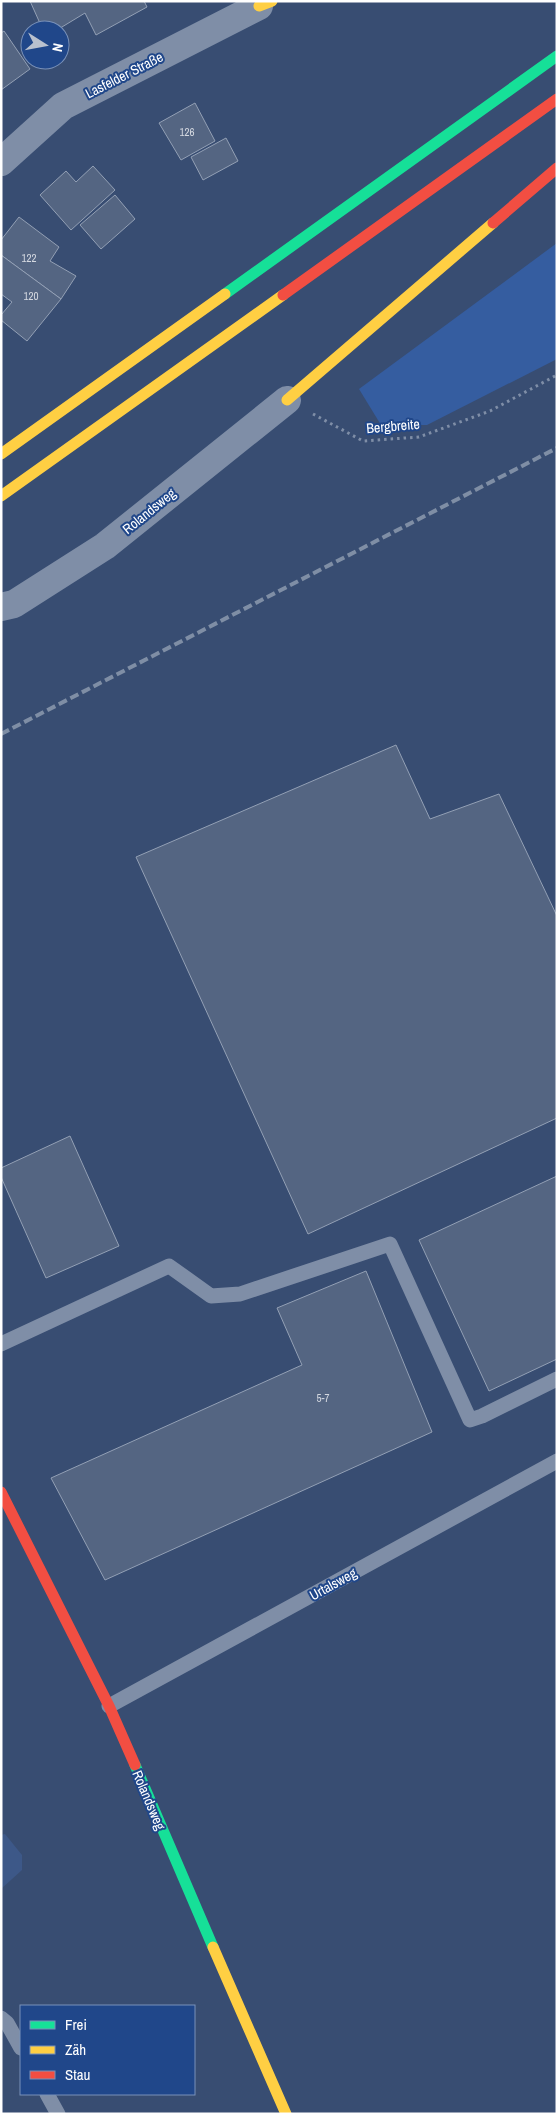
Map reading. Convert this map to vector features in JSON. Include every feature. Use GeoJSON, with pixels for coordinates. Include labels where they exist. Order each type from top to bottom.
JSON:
{"type":"FeatureCollection","features":[{"type":"Feature","properties":{"kind":"main road"},"geometry":{"type":"LineString","coordinates":[[1,454],[557,56]]}},
{"type":"Feature","properties":{"kind":"main road"},"geometry":{"type":"LineString","coordinates":[[1,496],[557,99]]}},
{"type":"Feature","properties":{"kind":"main road"},"geometry":{"type":"LineString","coordinates":[[287,400],[557,168]]}},
{"type":"Feature","properties":{"kind":"main road","name":"Rolandsweg"},"geometry":{"type":"LineString","coordinates":[[1,1492],[109,1706],[286,2114]]}},
{"type":"Feature","properties":{"kind":"street","name":"Lasfelder Straße"},"geometry":{"type":"LineString","coordinates":[[1,162],[63,106],[262,3]]}},
{"type":"Feature","properties":{"kind":"street","name":"Rolandsweg"},"geometry":{"type":"LineString","coordinates":[[1,607],[14,604],[105,546],[287,400]]}},
{"type":"Feature","properties":{"kind":"lane"},"geometry":{"type":"LineString","coordinates":[[1,1344],[169,1266],[211,1296],[240,1294],[390,1244],[470,1420],[482,1416],[557,1378]]}},
{"type":"Feature","properties":{"kind":"lane","name":"Urtalsweg"},"geometry":{"type":"LineString","coordinates":[[109,1706],[557,1461]]}},
{"type":"Feature","properties":{"kind":"lane"},"geometry":{"type":"LineString","coordinates":[[1,2018],[7,2023],[20,2046]]}},
{"type":"Feature","properties":{"kind":"lane"},"geometry":{"type":"LineString","coordinates":[[48,2095],[58,2114]]}},
{"type":"Feature","properties":{"kind":"path","name":"Bergbreite"},"geometry":{"type":"LineString","coordinates":[[287,400],[363,441],[419,437],[490,411],[557,375]]}},
{"type":"Feature","properties":{"kind":"shaded area"},"geometry":{"type":"Polygon","coordinates":[[[557,243],[557,359],[427,425],[381,425],[359,389],[557,243]]]}},
{"type":"Feature","properties":{"kind":"shaded area"},"geometry":{"type":"Polygon","coordinates":[[[5,1834],[22,1855],[22,1870],[1,1889],[1,1835],[5,1834]]]}},
{"type":"Feature","properties":{"kind":"building"},"geometry":{"type":"Polygon","coordinates":[[[30,1],[144,1],[147,7],[96,35],[85,13],[70,22],[70,20],[39,20],[30,1]]]}},
{"type":"Feature","properties":{"kind":"building"},"geometry":{"type":"Polygon","coordinates":[[[4,31],[20,54],[20,70],[29,70],[1,90],[1,33],[4,31]]]}},
{"type":"Feature","properties":{"kind":"building"},"geometry":{"type":"Polygon","coordinates":[[[195,103],[215,141],[181,160],[159,123],[195,103]]]}},
{"type":"Feature","properties":{"kind":"building"},"geometry":{"type":"Polygon","coordinates":[[[226,138],[238,161],[203,180],[191,157],[226,138]]]}},
{"type":"Feature","properties":{"kind":"building"},"geometry":{"type":"Polygon","coordinates":[[[93,166],[115,190],[71,230],[40,195],[66,171],[76,182],[93,166]]]}},
{"type":"Feature","properties":{"kind":"building"},"geometry":{"type":"Polygon","coordinates":[[[115,195],[135,219],[101,249],[80,225],[115,195]]]}},
{"type":"Feature","properties":{"kind":"building"},"geometry":{"type":"Polygon","coordinates":[[[19,217],[59,247],[50,261],[76,276],[61,299],[1,255],[1,240],[19,217]]]}},
{"type":"Feature","properties":{"kind":"building"},"geometry":{"type":"Polygon","coordinates":[[[1,255],[61,299],[27,341],[1,320],[1,315],[12,302],[1,294],[1,255]]]}},
{"type":"Feature","properties":{"kind":"building"},"geometry":{"type":"Polygon","coordinates":[[[396,745],[430,819],[499,794],[557,916],[557,1118],[308,1234],[136,857],[396,745]]]}},
{"type":"Feature","properties":{"kind":"building"},"geometry":{"type":"Polygon","coordinates":[[[70,1136],[119,1246],[46,1278],[1,1177],[1,1168],[70,1136]]]}},
{"type":"Feature","properties":{"kind":"building"},"geometry":{"type":"Polygon","coordinates":[[[557,1176],[557,1359],[489,1391],[419,1240],[557,1176]]]}},
{"type":"Feature","properties":{"kind":"building"},"geometry":{"type":"Polygon","coordinates":[[[366,1271],[432,1432],[105,1580],[51,1478],[302,1365],[277,1308],[366,1271]]]}},
{"type":"Feature","properties":{"kind":"railway"},"geometry":{"type":"LineString","coordinates":[[1,734],[557,448]]}},
{"type":"Feature","properties":{"kind":"traffic: fast"},"geometry":{"type":"LineString","coordinates":[[225,294],[557,56]]}},
{"type":"Feature","properties":{"kind":"traffic: fast"},"geometry":{"type":"LineString","coordinates":[[135,1765],[213,1947]]}},
{"type":"Feature","properties":{"kind":"traffic: slow"},"geometry":{"type":"LineString","coordinates":[[259,6],[272,1]]}},
{"type":"Feature","properties":{"kind":"traffic: slow"},"geometry":{"type":"LineString","coordinates":[[287,400],[493,223]]}},
{"type":"Feature","properties":{"kind":"traffic: slow"},"geometry":{"type":"LineString","coordinates":[[1,454],[225,294]]}},
{"type":"Feature","properties":{"kind":"traffic: slow"},"geometry":{"type":"LineString","coordinates":[[1,496],[283,295]]}},
{"type":"Feature","properties":{"kind":"traffic: slow"},"geometry":{"type":"LineString","coordinates":[[213,1947],[286,2114]]}},
{"type":"Feature","properties":{"kind":"traffic: jam"},"geometry":{"type":"LineString","coordinates":[[283,295],[557,99]]}},
{"type":"Feature","properties":{"kind":"traffic: jam"},"geometry":{"type":"LineString","coordinates":[[493,223],[557,168]]}},
{"type":"Feature","properties":{"kind":"traffic: jam"},"geometry":{"type":"LineString","coordinates":[[1,1492],[109,1706],[135,1765]]}}]}
